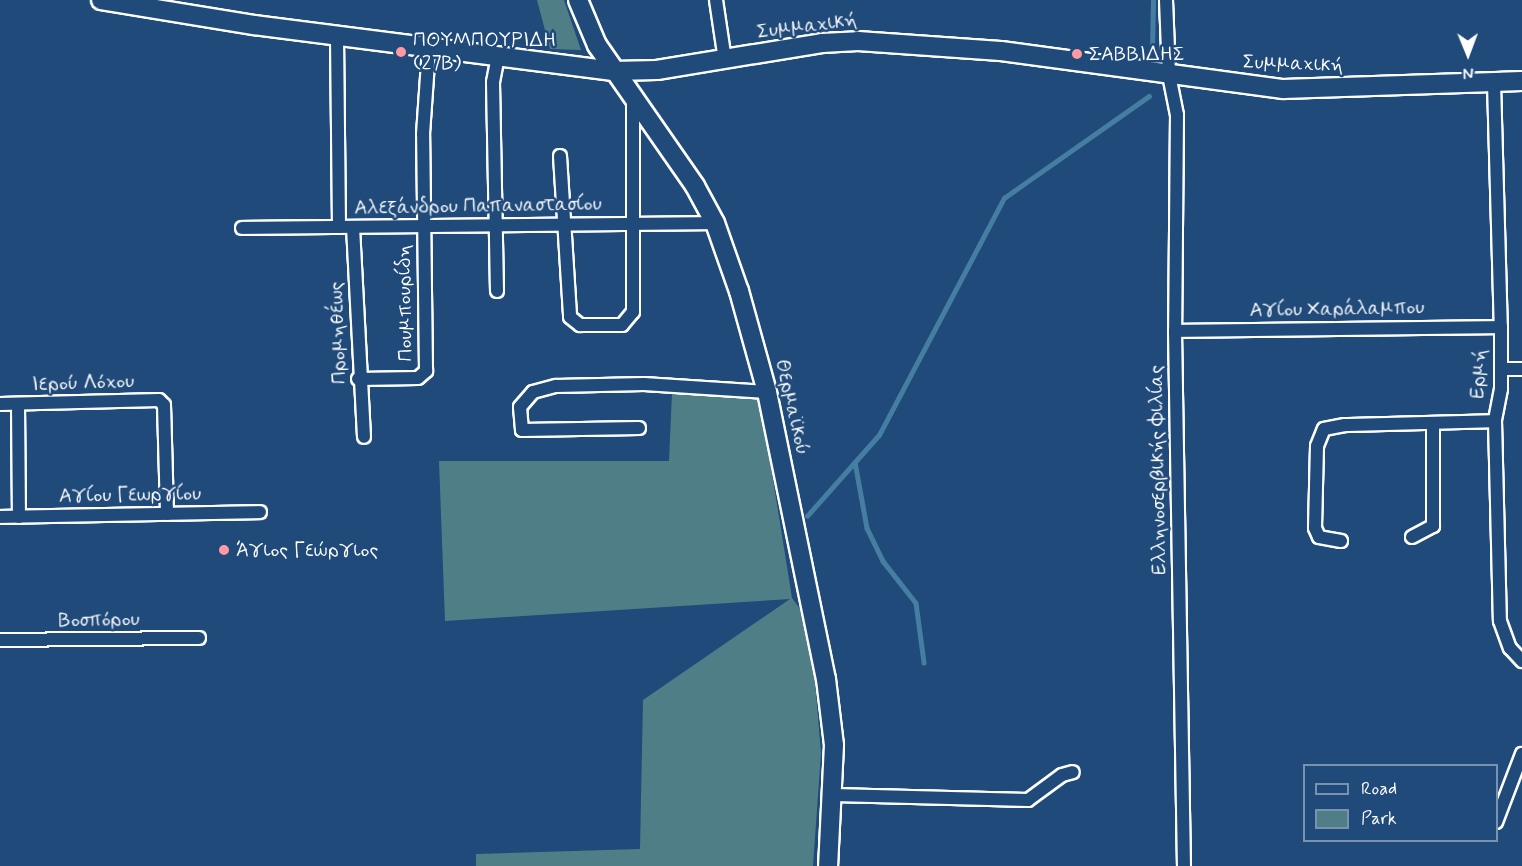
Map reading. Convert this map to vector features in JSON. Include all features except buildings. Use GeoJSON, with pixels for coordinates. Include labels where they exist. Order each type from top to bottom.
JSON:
{"type":"FeatureCollection","features":[{"type":"Feature","properties":{"kind":"street","name":"Συμμαχική"},"geometry":{"type":"LineString","coordinates":[[101,0],[338,36],[613,71],[657,70],[822,43],[858,41],[1001,51],[1283,89],[1522,81]]}},
{"type":"Feature","properties":{"kind":"street","name":"Θερμαϊκού"},"geometry":{"type":"LineString","coordinates":[[578,0],[613,71],[695,186],[715,223],[739,291],[767,392],[826,679],[834,746],[834,795],[828,866]]}},
{"type":"Feature","properties":{"kind":"street"},"geometry":{"type":"LineString","coordinates":[[716,0],[725,60]]}},
{"type":"Feature","properties":{"kind":"street","name":"Ελληνοσερβικής Φιλίας"},"geometry":{"type":"LineString","coordinates":[[1166,0],[1168,75],[1177,115],[1175,331],[1184,866]]}},
{"type":"Feature","properties":{"kind":"street"},"geometry":{"type":"LineString","coordinates":[[338,36],[339,227]]}},
{"type":"Feature","properties":{"kind":"street","name":"Πουμπουρίδη"},"geometry":{"type":"LineString","coordinates":[[358,379],[423,376],[426,371],[423,134],[429,48]]}},
{"type":"Feature","properties":{"kind":"street"},"geometry":{"type":"LineString","coordinates":[[497,291],[493,82],[498,57]]}},
{"type":"Feature","properties":{"kind":"street","name":"Ερμή"},"geometry":{"type":"LineString","coordinates":[[1494,83],[1501,327],[1501,369],[1495,421],[1500,621],[1510,648],[1522,661]]}},
{"type":"Feature","properties":{"kind":"street"},"geometry":{"type":"LineString","coordinates":[[560,156],[570,317],[580,325],[616,327],[633,312],[635,224],[633,99]]}},
{"type":"Feature","properties":{"kind":"street","name":"Αλεξάνδρου Παπαναστασίου"},"geometry":{"type":"LineString","coordinates":[[242,228],[715,223]]}},
{"type":"Feature","properties":{"kind":"street","name":"Προμηθέως"},"geometry":{"type":"LineString","coordinates":[[353,227],[358,379],[364,437]]}},
{"type":"Feature","properties":{"kind":"street","name":"Αγίου Χαράλαμπου"},"geometry":{"type":"LineString","coordinates":[[1175,331],[1501,327]]}},
{"type":"Feature","properties":{"kind":"street"},"geometry":{"type":"LineString","coordinates":[[1501,369],[1522,369]]}},
{"type":"Feature","properties":{"kind":"street"},"geometry":{"type":"LineString","coordinates":[[639,428],[522,430],[520,407],[533,392],[556,386],[644,384],[767,392]]}},
{"type":"Feature","properties":{"kind":"street","name":"Ιερού Λόχου"},"geometry":{"type":"LineString","coordinates":[[0,404],[159,400],[164,405],[167,514]]}},
{"type":"Feature","properties":{"kind":"street"},"geometry":{"type":"LineString","coordinates":[[18,404],[19,517]]}},
{"type":"Feature","properties":{"kind":"street"},"geometry":{"type":"LineString","coordinates":[[1341,541],[1319,537],[1315,528],[1317,446],[1324,429],[1345,425],[1495,421]]}},
{"type":"Feature","properties":{"kind":"street"},"geometry":{"type":"LineString","coordinates":[[1412,537],[1433,526],[1433,424]]}},
{"type":"Feature","properties":{"kind":"street","name":"Αγίου Γεωργίου"},"geometry":{"type":"LineString","coordinates":[[0,517],[260,512]]}},
{"type":"Feature","properties":{"kind":"street","name":"Βοσπόρου"},"geometry":{"type":"LineString","coordinates":[[0,640],[199,638]]}},
{"type":"Feature","properties":{"kind":"street"},"geometry":{"type":"LineString","coordinates":[[1498,819],[1522,754]]}},
{"type":"Feature","properties":{"kind":"street"},"geometry":{"type":"LineString","coordinates":[[834,795],[1028,800],[1062,774],[1073,772]]}},
{"type":"Feature","properties":{"kind":"green space"},"geometry":{"type":"Polygon","coordinates":[[[537,0],[564,0],[581,50],[550,49],[537,0]]]}},
{"type":"Feature","properties":{"kind":"green space"},"geometry":{"type":"Polygon","coordinates":[[[672,393],[760,398],[792,598],[800,609],[815,681],[821,753],[813,866],[476,866],[476,854],[640,849],[643,700],[790,599],[445,621],[439,461],[669,461],[672,393]]]}},
{"type":"Feature","properties":{"kind":"waterway"},"geometry":{"type":"LineString","coordinates":[[1152,52],[1153,0]]}},
{"type":"Feature","properties":{"kind":"waterway"},"geometry":{"type":"LineString","coordinates":[[807,516],[879,435],[1004,198],[1149,96]]}},
{"type":"Feature","properties":{"kind":"waterway"},"geometry":{"type":"LineString","coordinates":[[855,462],[867,528],[883,561],[916,603],[924,662]]}},
{"type":"Feature","properties":{"kind":"place","name":"ΠΟΥΜΠΟΥΡΙΔΗ (27Β)"},"geometry":{"type":"Point","coordinates":[401,52]}},
{"type":"Feature","properties":{"kind":"place","name":"ΣΑΒΒΙΔΗΣ"},"geometry":{"type":"Point","coordinates":[1077,54]}},
{"type":"Feature","properties":{"kind":"place","name":"Άγιος Γεώργιος"},"geometry":{"type":"Point","coordinates":[224,550]}}]}
